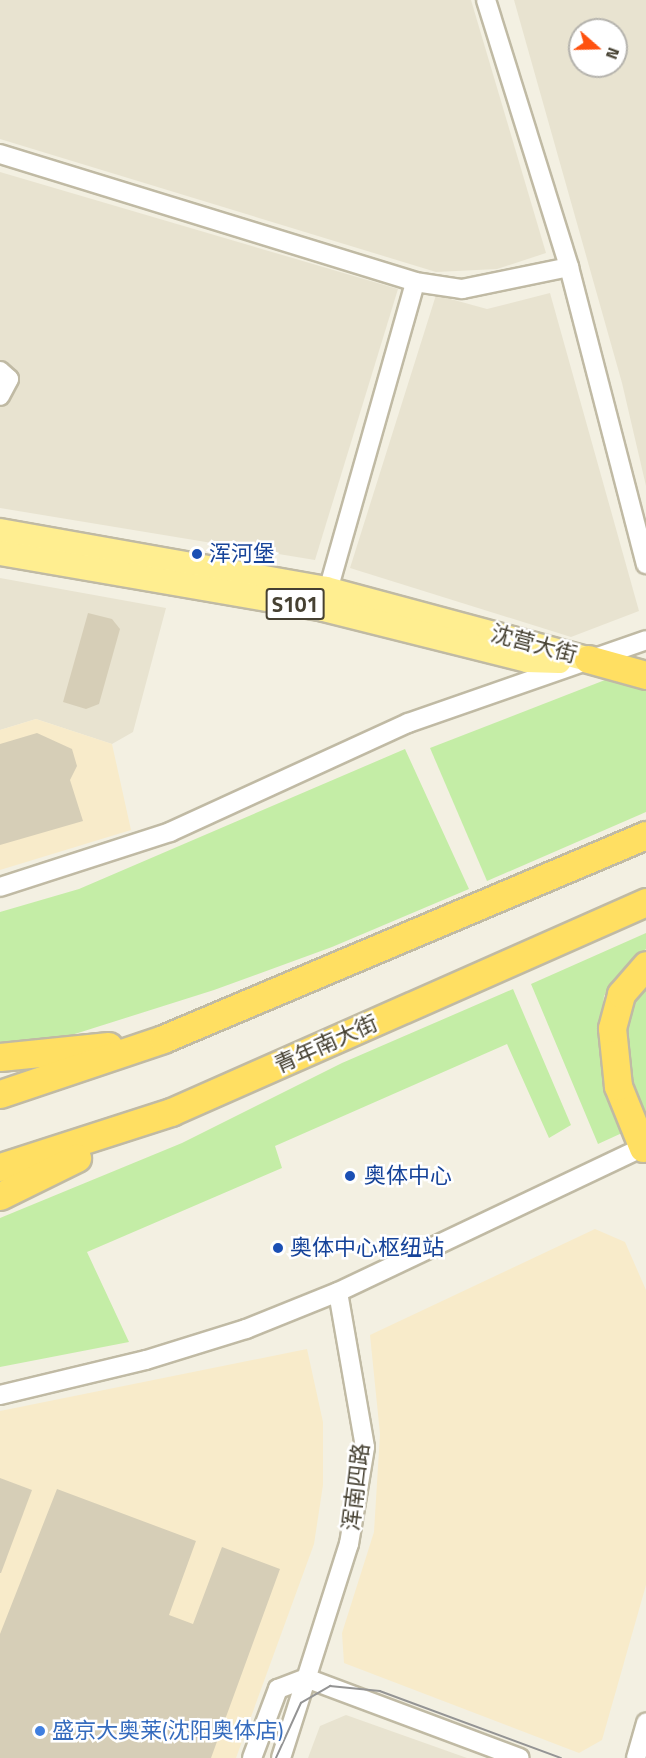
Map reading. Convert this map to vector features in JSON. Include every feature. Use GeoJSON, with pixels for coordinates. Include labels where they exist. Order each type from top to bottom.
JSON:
{"type":"FeatureCollection","features":[{"type":"Feature","properties":{"kind":"highway"},"geometry":{"type":"LineString","coordinates":[[588,659],[646,675]]}},
{"type":"Feature","properties":{"kind":"highway"},"geometry":{"type":"LineString","coordinates":[[0,1094],[163,1038],[646,836]]}},
{"type":"Feature","properties":{"kind":"highway","name":"青年南大街"},"geometry":{"type":"LineString","coordinates":[[0,1167],[171,1112],[646,902]]}},
{"type":"Feature","properties":{"kind":"highway"},"geometry":{"type":"LineString","coordinates":[[645,1150],[618,1086],[612,1028],[621,994],[646,965]]}},
{"type":"Feature","properties":{"kind":"highway"},"geometry":{"type":"LineString","coordinates":[[0,1057],[26,1057],[163,1038]]}},
{"type":"Feature","properties":{"kind":"highway"},"geometry":{"type":"LineString","coordinates":[[0,1196],[171,1112]]}},
{"type":"Feature","properties":{"kind":"main road","name":"沈营大街"},"geometry":{"type":"LineString","coordinates":[[0,531],[325,599],[527,660],[588,659]]}},
{"type":"Feature","properties":{"kind":"main road","name":"沈营大街"},"geometry":{"type":"LineString","coordinates":[[0,553],[325,599]]}},
{"type":"Feature","properties":{"kind":"street"},"geometry":{"type":"LineString","coordinates":[[486,0],[569,267],[646,564]]}},
{"type":"Feature","properties":{"kind":"street"},"geometry":{"type":"LineString","coordinates":[[0,154],[415,282],[462,289],[569,267]]}},
{"type":"Feature","properties":{"kind":"street"},"geometry":{"type":"LineString","coordinates":[[325,599],[415,282]]}},
{"type":"Feature","properties":{"kind":"street"},"geometry":{"type":"LineString","coordinates":[[0,371],[9,379],[0,396]]}},
{"type":"Feature","properties":{"kind":"street"},"geometry":{"type":"LineString","coordinates":[[588,659],[646,627]]}},
{"type":"Feature","properties":{"kind":"street"},"geometry":{"type":"LineString","coordinates":[[0,887],[170,832],[408,723],[646,640]]}},
{"type":"Feature","properties":{"kind":"street"},"geometry":{"type":"LineString","coordinates":[[0,1395],[185,1349],[246,1329],[338,1292],[645,1150]]}},
{"type":"Feature","properties":{"kind":"street","name":"浑南四路"},"geometry":{"type":"LineString","coordinates":[[281,1758],[349,1544],[365,1447],[338,1292]]}},
{"type":"Feature","properties":{"kind":"street"},"geometry":{"type":"LineString","coordinates":[[252,1758],[278,1689],[306,1678],[520,1758]]}},
{"type":"Feature","properties":{"kind":"street"},"geometry":{"type":"LineString","coordinates":[[636,1758],[646,1722]]}},
{"type":"Feature","properties":{"kind":"shaded area"},"geometry":{"type":"Polygon","coordinates":[[[0,0],[471,0],[546,253],[497,269],[436,272],[0,139],[0,0]]]}},
{"type":"Feature","properties":{"kind":"shaded area"},"geometry":{"type":"Polygon","coordinates":[[[514,0],[646,0],[646,486],[622,383],[514,0]]]}},
{"type":"Feature","properties":{"kind":"shaded area"},"geometry":{"type":"Polygon","coordinates":[[[0,172],[398,289],[315,560],[0,508],[0,172]]]}},
{"type":"Feature","properties":{"kind":"shaded area"},"geometry":{"type":"Polygon","coordinates":[[[550,293],[639,611],[571,637],[350,568],[436,295],[487,309],[550,293]]]}},
{"type":"Feature","properties":{"kind":"shaded area"},"geometry":{"type":"Polygon","coordinates":[[[0,578],[166,608],[133,732],[112,744],[36,719],[0,730],[0,578]]]}},
{"type":"Feature","properties":{"kind":"shaded area"},"geometry":{"type":"Polygon","coordinates":[[[36,719],[112,744],[131,830],[0,870],[0,730],[36,719]]]}},
{"type":"Feature","properties":{"kind":"shaded area"},"geometry":{"type":"Polygon","coordinates":[[[595,1229],[625,1242],[646,1290],[646,1585],[602,1740],[579,1753],[344,1663],[342,1633],[374,1532],[380,1434],[370,1335],[595,1229]]]}},
{"type":"Feature","properties":{"kind":"shaded area"},"geometry":{"type":"Polygon","coordinates":[[[307,1349],[323,1422],[323,1485],[314,1544],[236,1758],[0,1758],[0,1411],[307,1349]]]}},
{"type":"Feature","properties":{"kind":"shaded area"},"geometry":{"type":"Polygon","coordinates":[[[346,1715],[467,1758],[308,1758],[320,1726],[346,1715]]]}},
{"type":"Feature","properties":{"kind":"green space"},"geometry":{"type":"Polygon","coordinates":[[[605,680],[646,691],[646,812],[487,881],[430,748],[605,680]]]}},
{"type":"Feature","properties":{"kind":"green space"},"geometry":{"type":"Polygon","coordinates":[[[405,749],[469,889],[332,947],[214,990],[59,1039],[0,1045],[0,912],[79,889],[405,749]]]}},
{"type":"Feature","properties":{"kind":"green space"},"geometry":{"type":"Polygon","coordinates":[[[646,933],[646,949],[617,976],[604,996],[600,1040],[605,1080],[622,1133],[598,1144],[531,984],[646,933]]]}},
{"type":"Feature","properties":{"kind":"green space"},"geometry":{"type":"Polygon","coordinates":[[[646,980],[646,1116],[625,1058],[630,1005],[646,980]]]}},
{"type":"Feature","properties":{"kind":"green space"},"geometry":{"type":"Polygon","coordinates":[[[513,989],[571,1125],[549,1138],[507,1044],[275,1146],[282,1168],[87,1252],[129,1342],[0,1367],[0,1218],[182,1143],[342,1063],[513,989]]]}},
{"type":"Feature","properties":{"kind":"building"},"geometry":{"type":"Polygon","coordinates":[[[88,613],[112,619],[120,629],[99,704],[86,709],[63,702],[88,613]]]}},
{"type":"Feature","properties":{"kind":"building"},"geometry":{"type":"Polygon","coordinates":[[[37,733],[72,749],[77,766],[70,780],[83,821],[0,845],[0,744],[37,733]]]}},
{"type":"Feature","properties":{"kind":"building"},"geometry":{"type":"Polygon","coordinates":[[[0,1478],[32,1490],[1,1573],[0,1573],[0,1478]]]}},
{"type":"Feature","properties":{"kind":"building"},"geometry":{"type":"Polygon","coordinates":[[[57,1489],[196,1541],[169,1615],[193,1624],[222,1547],[280,1569],[211,1758],[0,1758],[0,1634],[57,1489]]]}},
{"type":"Feature","properties":{"kind":"tram line"},"geometry":{"type":"LineString","coordinates":[[276,1758],[301,1703],[330,1686],[380,1691],[561,1758]]}},
{"type":"Feature","properties":{"kind":"place","name":"浑河堡"},"geometry":{"type":"Point","coordinates":[197,554]}},
{"type":"Feature","properties":{"kind":"place","name":"奥体中心"},"geometry":{"type":"Point","coordinates":[350,1176]}},
{"type":"Feature","properties":{"kind":"place","name":"奥体中心枢纽站"},"geometry":{"type":"Point","coordinates":[278,1248]}},
{"type":"Feature","properties":{"kind":"place","name":"盛京大奥莱(沈阳奥体店)"},"geometry":{"type":"Point","coordinates":[40,1731]}}]}
